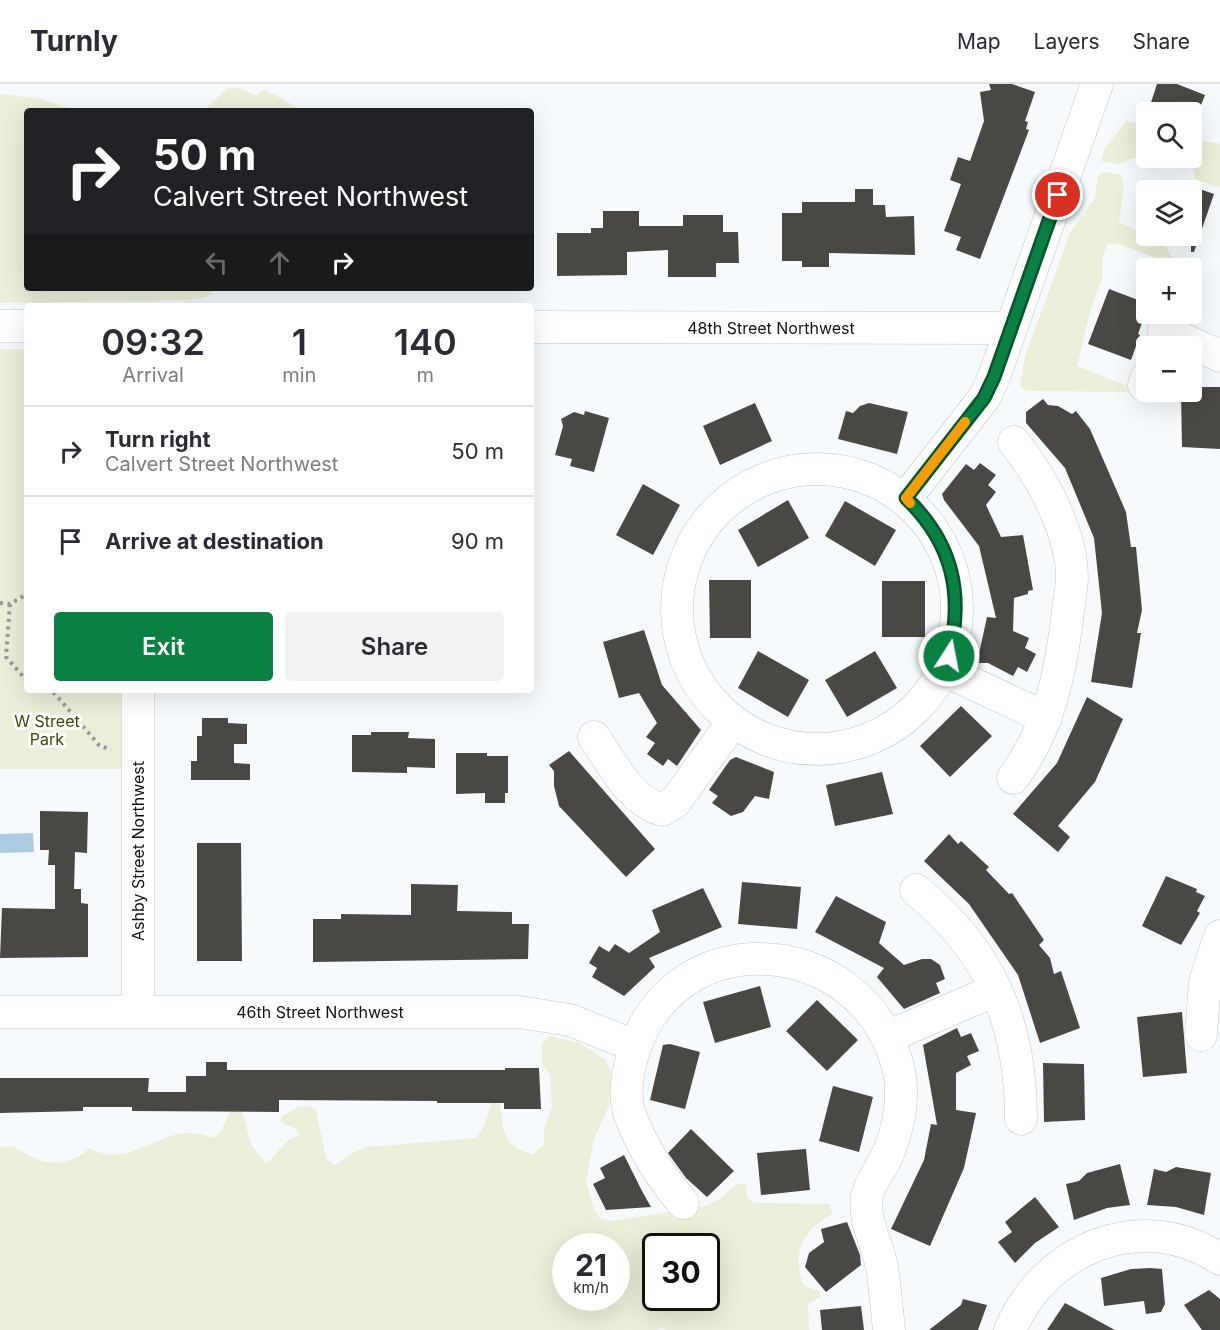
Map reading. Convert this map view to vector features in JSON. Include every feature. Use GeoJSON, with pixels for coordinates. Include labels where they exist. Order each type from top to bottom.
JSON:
{"type":"FeatureCollection","features":[{"type":"Feature","properties":{"kind":"street"},"geometry":{"type":"LineString","coordinates":[[906,498],[984,398],[1097,84]]}},
{"type":"Feature","properties":{"kind":"street"},"geometry":{"type":"LineString","coordinates":[[0,326],[24,326]]}},
{"type":"Feature","properties":{"kind":"street","name":"48th Street Northwest"},"geometry":{"type":"LineString","coordinates":[[534,327],[1010,328]]}},
{"type":"Feature","properties":{"kind":"street"},"geometry":{"type":"LineString","coordinates":[[1164,330],[1220,356]]}},
{"type":"Feature","properties":{"kind":"street"},"geometry":{"type":"LineString","coordinates":[[1013,778],[1030,753],[1046,718],[1065,643],[1072,595],[1072,568],[1068,546],[1054,507],[1036,473],[1014,442]]}},
{"type":"Feature","properties":{"kind":"street"},"geometry":{"type":"LineString","coordinates":[[830,470],[873,480],[906,498],[920,511],[939,541],[953,578],[956,621],[944,670],[929,695],[901,721],[882,732],[839,748],[816,749],[784,745],[750,733],[733,722],[708,698],[697,681],[683,648],[679,626],[678,594],[688,556],[708,523],[739,493],[775,476],[797,471],[830,470]]}},
{"type":"Feature","properties":{"kind":"street"},"geometry":{"type":"LineString","coordinates":[[944,670],[1046,718]]}},
{"type":"Feature","properties":{"kind":"street","name":"Ashby Street Northwest"},"geometry":{"type":"LineString","coordinates":[[138,693],[138,1012]]}},
{"type":"Feature","properties":{"kind":"street"},"geometry":{"type":"LineString","coordinates":[[594,737],[632,791],[646,805],[662,810],[675,802],[733,722]]}},
{"type":"Feature","properties":{"kind":"street"},"geometry":{"type":"LineString","coordinates":[[916,890],[961,932],[984,964],[996,990],[1009,1023],[1016,1053],[1021,1119]]}},
{"type":"Feature","properties":{"kind":"street"},"geometry":{"type":"LineString","coordinates":[[1201,1035],[1205,982],[1220,936]]}},
{"type":"Feature","properties":{"kind":"street"},"geometry":{"type":"LineString","coordinates":[[684,1203],[654,1167],[630,1114],[628,1079],[635,1046],[644,1024],[655,1009],[682,984],[726,963],[759,958],[792,961],[836,979],[867,1006],[887,1037],[900,1079],[898,1121],[893,1141],[867,1196],[867,1215],[882,1267],[889,1330]]}},
{"type":"Feature","properties":{"kind":"street"},"geometry":{"type":"LineString","coordinates":[[887,1037],[996,990]]}},
{"type":"Feature","properties":{"kind":"street","name":"46th Street Northwest"},"geometry":{"type":"LineString","coordinates":[[0,1012],[519,1012],[570,1020],[635,1046]]}},
{"type":"Feature","properties":{"kind":"street"},"geometry":{"type":"LineString","coordinates":[[1010,1330],[1028,1295],[1050,1272],[1076,1254],[1104,1242],[1132,1237],[1174,1239],[1198,1247],[1220,1259]]}},
{"type":"Feature","properties":{"kind":"path"},"geometry":{"type":"LineString","coordinates":[[0,603],[10,604],[24,596]]}},
{"type":"Feature","properties":{"kind":"path"},"geometry":{"type":"LineString","coordinates":[[10,604],[6,657],[24,678]]}},
{"type":"Feature","properties":{"kind":"path"},"geometry":{"type":"LineString","coordinates":[[52,693],[99,745],[138,764]]}},
{"type":"Feature","properties":{"kind":"green space"},"geometry":{"type":"Polygon","coordinates":[[[228,88],[240,88],[257,96],[264,89],[299,108],[206,108],[228,88]]]}},
{"type":"Feature","properties":{"kind":"green space"},"geometry":{"type":"Polygon","coordinates":[[[0,94],[36,98],[70,108],[24,108],[24,291],[215,291],[208,296],[186,300],[0,303],[0,94]]]}},
{"type":"Feature","properties":{"kind":"green space"},"geometry":{"type":"Polygon","coordinates":[[[1126,121],[1136,124],[1136,158],[1118,164],[1101,161],[1105,148],[1126,121]]]}},
{"type":"Feature","properties":{"kind":"green space"},"geometry":{"type":"Polygon","coordinates":[[[1202,141],[1220,144],[1220,188],[1195,179],[1194,170],[1191,168],[1202,168],[1202,141]]]}},
{"type":"Feature","properties":{"kind":"green space"},"geometry":{"type":"Polygon","coordinates":[[[1104,172],[1121,175],[1124,188],[1119,222],[1136,230],[1136,246],[1165,246],[1172,258],[1156,258],[1116,243],[1107,245],[1103,255],[1102,278],[1090,312],[1077,366],[1128,386],[1128,392],[1026,391],[1020,386],[1025,357],[1070,233],[1095,198],[1098,175],[1104,172]]]}},
{"type":"Feature","properties":{"kind":"green space","name":"W Street Park"},"geometry":{"type":"Polygon","coordinates":[[[0,349],[24,349],[24,693],[121,693],[121,769],[0,769],[0,349]]]}},
{"type":"Feature","properties":{"kind":"green space"},"geometry":{"type":"Polygon","coordinates":[[[550,1036],[579,1043],[606,1060],[611,1072],[609,1106],[594,1139],[586,1182],[594,1209],[600,1218],[611,1221],[706,1206],[721,1198],[737,1183],[746,1185],[747,1198],[755,1203],[829,1204],[833,1214],[814,1227],[807,1235],[800,1253],[800,1274],[804,1286],[819,1291],[820,1297],[808,1304],[809,1330],[667,1330],[662,1328],[654,1330],[0,1330],[0,1147],[15,1148],[36,1159],[51,1163],[71,1160],[90,1148],[112,1155],[123,1154],[182,1133],[196,1133],[214,1138],[221,1131],[231,1109],[240,1106],[252,1146],[266,1163],[284,1144],[300,1135],[296,1129],[281,1122],[281,1117],[298,1107],[311,1106],[316,1110],[326,1159],[335,1165],[354,1152],[367,1147],[476,1138],[484,1127],[491,1104],[496,1102],[500,1105],[506,1137],[515,1147],[533,1154],[544,1145],[544,1129],[552,1107],[550,1076],[542,1063],[542,1043],[550,1036]]]}},
{"type":"Feature","properties":{"kind":"water"},"geometry":{"type":"Polygon","coordinates":[[[33,833],[34,852],[0,853],[0,834],[33,833]]]}},
{"type":"Feature","properties":{"kind":"building"},"geometry":{"type":"Polygon","coordinates":[[[989,84],[1012,84],[1035,92],[1025,121],[1028,122],[1026,129],[1029,130],[980,259],[956,250],[961,237],[944,231],[961,184],[950,180],[958,157],[970,161],[984,121],[980,92],[991,90],[989,84]]]}},
{"type":"Feature","properties":{"kind":"building"},"geometry":{"type":"Polygon","coordinates":[[[1157,84],[1177,84],[1205,95],[1202,103],[1151,102],[1157,84]]]}},
{"type":"Feature","properties":{"kind":"building"},"geometry":{"type":"Polygon","coordinates":[[[855,189],[873,189],[873,205],[885,205],[886,217],[914,216],[915,255],[829,253],[829,267],[802,267],[802,261],[782,261],[782,213],[802,213],[802,202],[855,202],[855,189]]]}},
{"type":"Feature","properties":{"kind":"building"},"geometry":{"type":"Polygon","coordinates":[[[1202,190],[1214,194],[1202,229],[1202,190]]]}},
{"type":"Feature","properties":{"kind":"building"},"geometry":{"type":"Polygon","coordinates":[[[603,211],[639,211],[639,226],[683,226],[683,215],[723,215],[723,232],[738,232],[739,263],[716,263],[716,277],[668,277],[668,250],[627,252],[627,275],[557,276],[557,233],[591,233],[591,228],[603,228],[603,211]]]}},
{"type":"Feature","properties":{"kind":"building"},"geometry":{"type":"Polygon","coordinates":[[[1191,246],[1196,246],[1194,252],[1191,252],[1191,246]]]}},
{"type":"Feature","properties":{"kind":"building"},"geometry":{"type":"Polygon","coordinates":[[[1109,289],[1136,299],[1136,324],[1142,324],[1138,334],[1140,336],[1136,336],[1136,346],[1131,360],[1088,344],[1109,289]]]}},
{"type":"Feature","properties":{"kind":"building"},"geometry":{"type":"Polygon","coordinates":[[[1202,387],[1220,387],[1220,449],[1182,447],[1181,402],[1202,402],[1202,387]]]}},
{"type":"Feature","properties":{"kind":"building"},"geometry":{"type":"Polygon","coordinates":[[[1043,399],[1048,405],[1058,406],[1072,414],[1076,411],[1090,429],[1126,512],[1131,547],[1136,547],[1142,610],[1137,633],[1141,633],[1132,688],[1091,682],[1102,613],[1094,538],[1065,468],[1026,423],[1026,412],[1043,399]]]}},
{"type":"Feature","properties":{"kind":"building"},"geometry":{"type":"Polygon","coordinates":[[[755,403],[772,441],[720,465],[703,426],[755,403]]]}},
{"type":"Feature","properties":{"kind":"building"},"geometry":{"type":"Polygon","coordinates":[[[869,403],[908,412],[897,454],[838,439],[846,411],[853,413],[860,406],[869,403]]]}},
{"type":"Feature","properties":{"kind":"building"},"geometry":{"type":"Polygon","coordinates":[[[585,411],[609,418],[594,472],[570,466],[572,459],[555,455],[563,426],[561,419],[574,412],[584,415],[585,411]]]}},
{"type":"Feature","properties":{"kind":"building"},"geometry":{"type":"Polygon","coordinates":[[[980,463],[996,475],[988,485],[996,492],[986,505],[1001,537],[1023,535],[1033,590],[1014,598],[1013,631],[1029,638],[1025,648],[1036,654],[1027,672],[1018,667],[1013,676],[988,663],[977,663],[987,617],[996,618],[979,546],[944,500],[942,494],[966,464],[974,470],[980,463]]]}},
{"type":"Feature","properties":{"kind":"building"},"geometry":{"type":"Polygon","coordinates":[[[643,484],[680,505],[653,555],[616,535],[643,484]]]}},
{"type":"Feature","properties":{"kind":"building"},"geometry":{"type":"Polygon","coordinates":[[[788,500],[809,538],[758,567],[738,530],[788,500]]]}},
{"type":"Feature","properties":{"kind":"building"},"geometry":{"type":"Polygon","coordinates":[[[845,501],[896,530],[875,566],[825,536],[845,501]]]}},
{"type":"Feature","properties":{"kind":"building"},"geometry":{"type":"Polygon","coordinates":[[[709,580],[751,580],[751,638],[710,638],[709,580]]]}},
{"type":"Feature","properties":{"kind":"building"},"geometry":{"type":"Polygon","coordinates":[[[882,581],[925,581],[925,637],[882,637],[882,581]]]}},
{"type":"Feature","properties":{"kind":"building"},"geometry":{"type":"Polygon","coordinates":[[[644,630],[662,685],[701,730],[677,766],[668,759],[663,766],[647,754],[655,743],[646,737],[657,723],[639,693],[619,698],[603,642],[644,630]]]}},
{"type":"Feature","properties":{"kind":"building"},"geometry":{"type":"Polygon","coordinates":[[[758,651],[809,680],[788,717],[738,688],[758,651]]]}},
{"type":"Feature","properties":{"kind":"building"},"geometry":{"type":"Polygon","coordinates":[[[875,651],[897,688],[847,717],[825,680],[875,651]]]}},
{"type":"Feature","properties":{"kind":"building"},"geometry":{"type":"Polygon","coordinates":[[[1087,697],[1123,719],[1095,782],[1058,826],[1070,837],[1058,852],[1013,814],[1057,763],[1087,697]]]}},
{"type":"Feature","properties":{"kind":"building"},"geometry":{"type":"Polygon","coordinates":[[[961,706],[992,736],[950,777],[920,746],[961,706]]]}},
{"type":"Feature","properties":{"kind":"building"},"geometry":{"type":"Polygon","coordinates":[[[202,718],[228,718],[228,723],[247,724],[247,744],[234,744],[234,763],[250,764],[250,780],[191,780],[191,761],[197,761],[197,736],[202,736],[202,718]]]}},
{"type":"Feature","properties":{"kind":"building"},"geometry":{"type":"Polygon","coordinates":[[[371,732],[409,732],[408,738],[435,739],[435,768],[407,767],[407,773],[352,772],[352,735],[371,735],[371,732]]]}},
{"type":"Feature","properties":{"kind":"building"},"geometry":{"type":"Polygon","coordinates":[[[569,751],[655,849],[626,877],[559,806],[554,786],[554,771],[549,765],[569,751]]]}},
{"type":"Feature","properties":{"kind":"building"},"geometry":{"type":"Polygon","coordinates":[[[456,753],[508,756],[508,793],[505,793],[505,803],[485,803],[485,793],[456,794],[456,753]]]}},
{"type":"Feature","properties":{"kind":"building"},"geometry":{"type":"Polygon","coordinates":[[[736,757],[774,772],[769,799],[755,796],[743,812],[731,816],[712,803],[718,796],[709,790],[730,760],[736,757]]]}},
{"type":"Feature","properties":{"kind":"building"},"geometry":{"type":"Polygon","coordinates":[[[882,772],[893,814],[835,826],[826,785],[882,772]]]}},
{"type":"Feature","properties":{"kind":"building"},"geometry":{"type":"Polygon","coordinates":[[[40,811],[88,812],[87,853],[75,852],[74,889],[81,889],[81,903],[88,904],[88,957],[0,958],[2,908],[55,909],[55,865],[48,865],[49,850],[40,850],[40,811]]]}},
{"type":"Feature","properties":{"kind":"building"},"geometry":{"type":"Polygon","coordinates":[[[949,834],[958,844],[961,841],[989,867],[986,870],[1009,894],[1012,893],[1044,940],[1039,945],[1050,958],[1054,974],[1061,971],[1080,1028],[1040,1043],[1018,975],[969,904],[924,861],[949,834]]]}},
{"type":"Feature","properties":{"kind":"building"},"geometry":{"type":"Polygon","coordinates":[[[197,843],[241,843],[242,961],[197,961],[197,843]]]}},
{"type":"Feature","properties":{"kind":"building"},"geometry":{"type":"Polygon","coordinates":[[[1166,876],[1197,889],[1196,892],[1205,896],[1197,911],[1200,913],[1181,945],[1142,926],[1166,876]]]}},
{"type":"Feature","properties":{"kind":"building"},"geometry":{"type":"Polygon","coordinates":[[[742,882],[801,887],[797,929],[738,924],[742,882]]]}},
{"type":"Feature","properties":{"kind":"building"},"geometry":{"type":"Polygon","coordinates":[[[411,884],[458,885],[457,911],[512,912],[512,924],[529,924],[528,959],[313,962],[313,919],[341,919],[341,914],[411,915],[411,884]]]}},
{"type":"Feature","properties":{"kind":"building"},"geometry":{"type":"Polygon","coordinates":[[[703,888],[722,927],[649,958],[655,967],[624,996],[592,977],[597,968],[589,963],[599,946],[609,952],[615,944],[629,953],[660,932],[652,910],[703,888]]]}},
{"type":"Feature","properties":{"kind":"building"},"geometry":{"type":"Polygon","coordinates":[[[836,896],[886,922],[879,943],[904,965],[922,959],[931,959],[940,965],[945,979],[936,983],[940,993],[904,1009],[877,977],[884,968],[815,932],[836,896]]]}},
{"type":"Feature","properties":{"kind":"building"},"geometry":{"type":"Polygon","coordinates":[[[760,986],[771,1027],[715,1043],[703,1002],[760,986]]]}},
{"type":"Feature","properties":{"kind":"building"},"geometry":{"type":"Polygon","coordinates":[[[817,1000],[858,1040],[827,1071],[786,1031],[817,1000]]]}},
{"type":"Feature","properties":{"kind":"building"},"geometry":{"type":"Polygon","coordinates":[[[1182,1012],[1187,1073],[1143,1077],[1137,1017],[1182,1012]]]}},
{"type":"Feature","properties":{"kind":"building"},"geometry":{"type":"Polygon","coordinates":[[[957,1028],[961,1037],[971,1033],[979,1051],[967,1056],[971,1065],[956,1073],[956,1110],[976,1113],[964,1168],[930,1246],[891,1229],[924,1160],[931,1124],[937,1125],[923,1045],[957,1028]]]}},
{"type":"Feature","properties":{"kind":"building"},"geometry":{"type":"Polygon","coordinates":[[[670,1044],[700,1052],[685,1109],[650,1100],[663,1045],[670,1044]]]}},
{"type":"Feature","properties":{"kind":"building"},"geometry":{"type":"Polygon","coordinates":[[[206,1062],[227,1062],[227,1070],[539,1068],[541,1109],[504,1109],[504,1103],[279,1100],[279,1112],[132,1111],[132,1107],[83,1107],[83,1111],[0,1113],[0,1078],[149,1078],[148,1092],[186,1092],[186,1076],[206,1076],[206,1062]]]}},
{"type":"Feature","properties":{"kind":"building"},"geometry":{"type":"Polygon","coordinates":[[[1043,1063],[1084,1064],[1085,1120],[1044,1122],[1043,1063]]]}},
{"type":"Feature","properties":{"kind":"building"},"geometry":{"type":"Polygon","coordinates":[[[833,1086],[873,1097],[859,1152],[819,1141],[833,1086]]]}},
{"type":"Feature","properties":{"kind":"building"},"geometry":{"type":"Polygon","coordinates":[[[691,1129],[734,1171],[707,1197],[686,1178],[668,1153],[691,1129]]]}},
{"type":"Feature","properties":{"kind":"building"},"geometry":{"type":"Polygon","coordinates":[[[806,1149],[810,1190],[761,1195],[757,1153],[806,1149]]]}},
{"type":"Feature","properties":{"kind":"building"},"geometry":{"type":"Polygon","coordinates":[[[624,1155],[651,1207],[606,1210],[593,1184],[605,1178],[600,1168],[624,1155]]]}},
{"type":"Feature","properties":{"kind":"building"},"geometry":{"type":"Polygon","coordinates":[[[1120,1164],[1130,1205],[1107,1208],[1074,1220],[1066,1184],[1079,1181],[1087,1173],[1120,1164]]]}},
{"type":"Feature","properties":{"kind":"building"},"geometry":{"type":"Polygon","coordinates":[[[1176,1167],[1211,1173],[1204,1215],[1176,1207],[1147,1205],[1154,1169],[1166,1172],[1176,1167]]]}},
{"type":"Feature","properties":{"kind":"building"},"geometry":{"type":"Polygon","coordinates":[[[1035,1197],[1059,1227],[1035,1243],[1015,1263],[998,1242],[1012,1232],[1005,1222],[1035,1197]]]}},
{"type":"Feature","properties":{"kind":"building"},"geometry":{"type":"Polygon","coordinates":[[[847,1222],[860,1255],[861,1265],[826,1292],[805,1267],[809,1253],[824,1242],[821,1229],[847,1222]]]}},
{"type":"Feature","properties":{"kind":"building"},"geometry":{"type":"Polygon","coordinates":[[[1131,1269],[1162,1269],[1165,1304],[1161,1312],[1146,1314],[1144,1301],[1104,1306],[1101,1278],[1131,1269]]]}},
{"type":"Feature","properties":{"kind":"building"},"geometry":{"type":"Polygon","coordinates":[[[1209,1290],[1220,1299],[1220,1330],[1202,1330],[1184,1305],[1209,1290]]]}},
{"type":"Feature","properties":{"kind":"building"},"geometry":{"type":"Polygon","coordinates":[[[963,1299],[987,1305],[978,1330],[929,1330],[961,1305],[963,1299]]]}},
{"type":"Feature","properties":{"kind":"building"},"geometry":{"type":"Polygon","coordinates":[[[1065,1303],[1115,1330],[1047,1330],[1065,1303]]]}},
{"type":"Feature","properties":{"kind":"building"},"geometry":{"type":"Polygon","coordinates":[[[861,1306],[864,1330],[822,1330],[820,1310],[861,1306]]]}},
{"type":"Feature","properties":{"kind":"slow traffic"},"geometry":{"type":"LineString","coordinates":[[910,503],[906,498],[965,422]]}},
{"type":"Feature","properties":{"kind":"route"},"geometry":{"type":"LineString","coordinates":[[949,656],[954,637],[957,605],[951,569],[939,541],[920,511],[906,498],[984,398],[994,377],[1058,195]]}}]}
